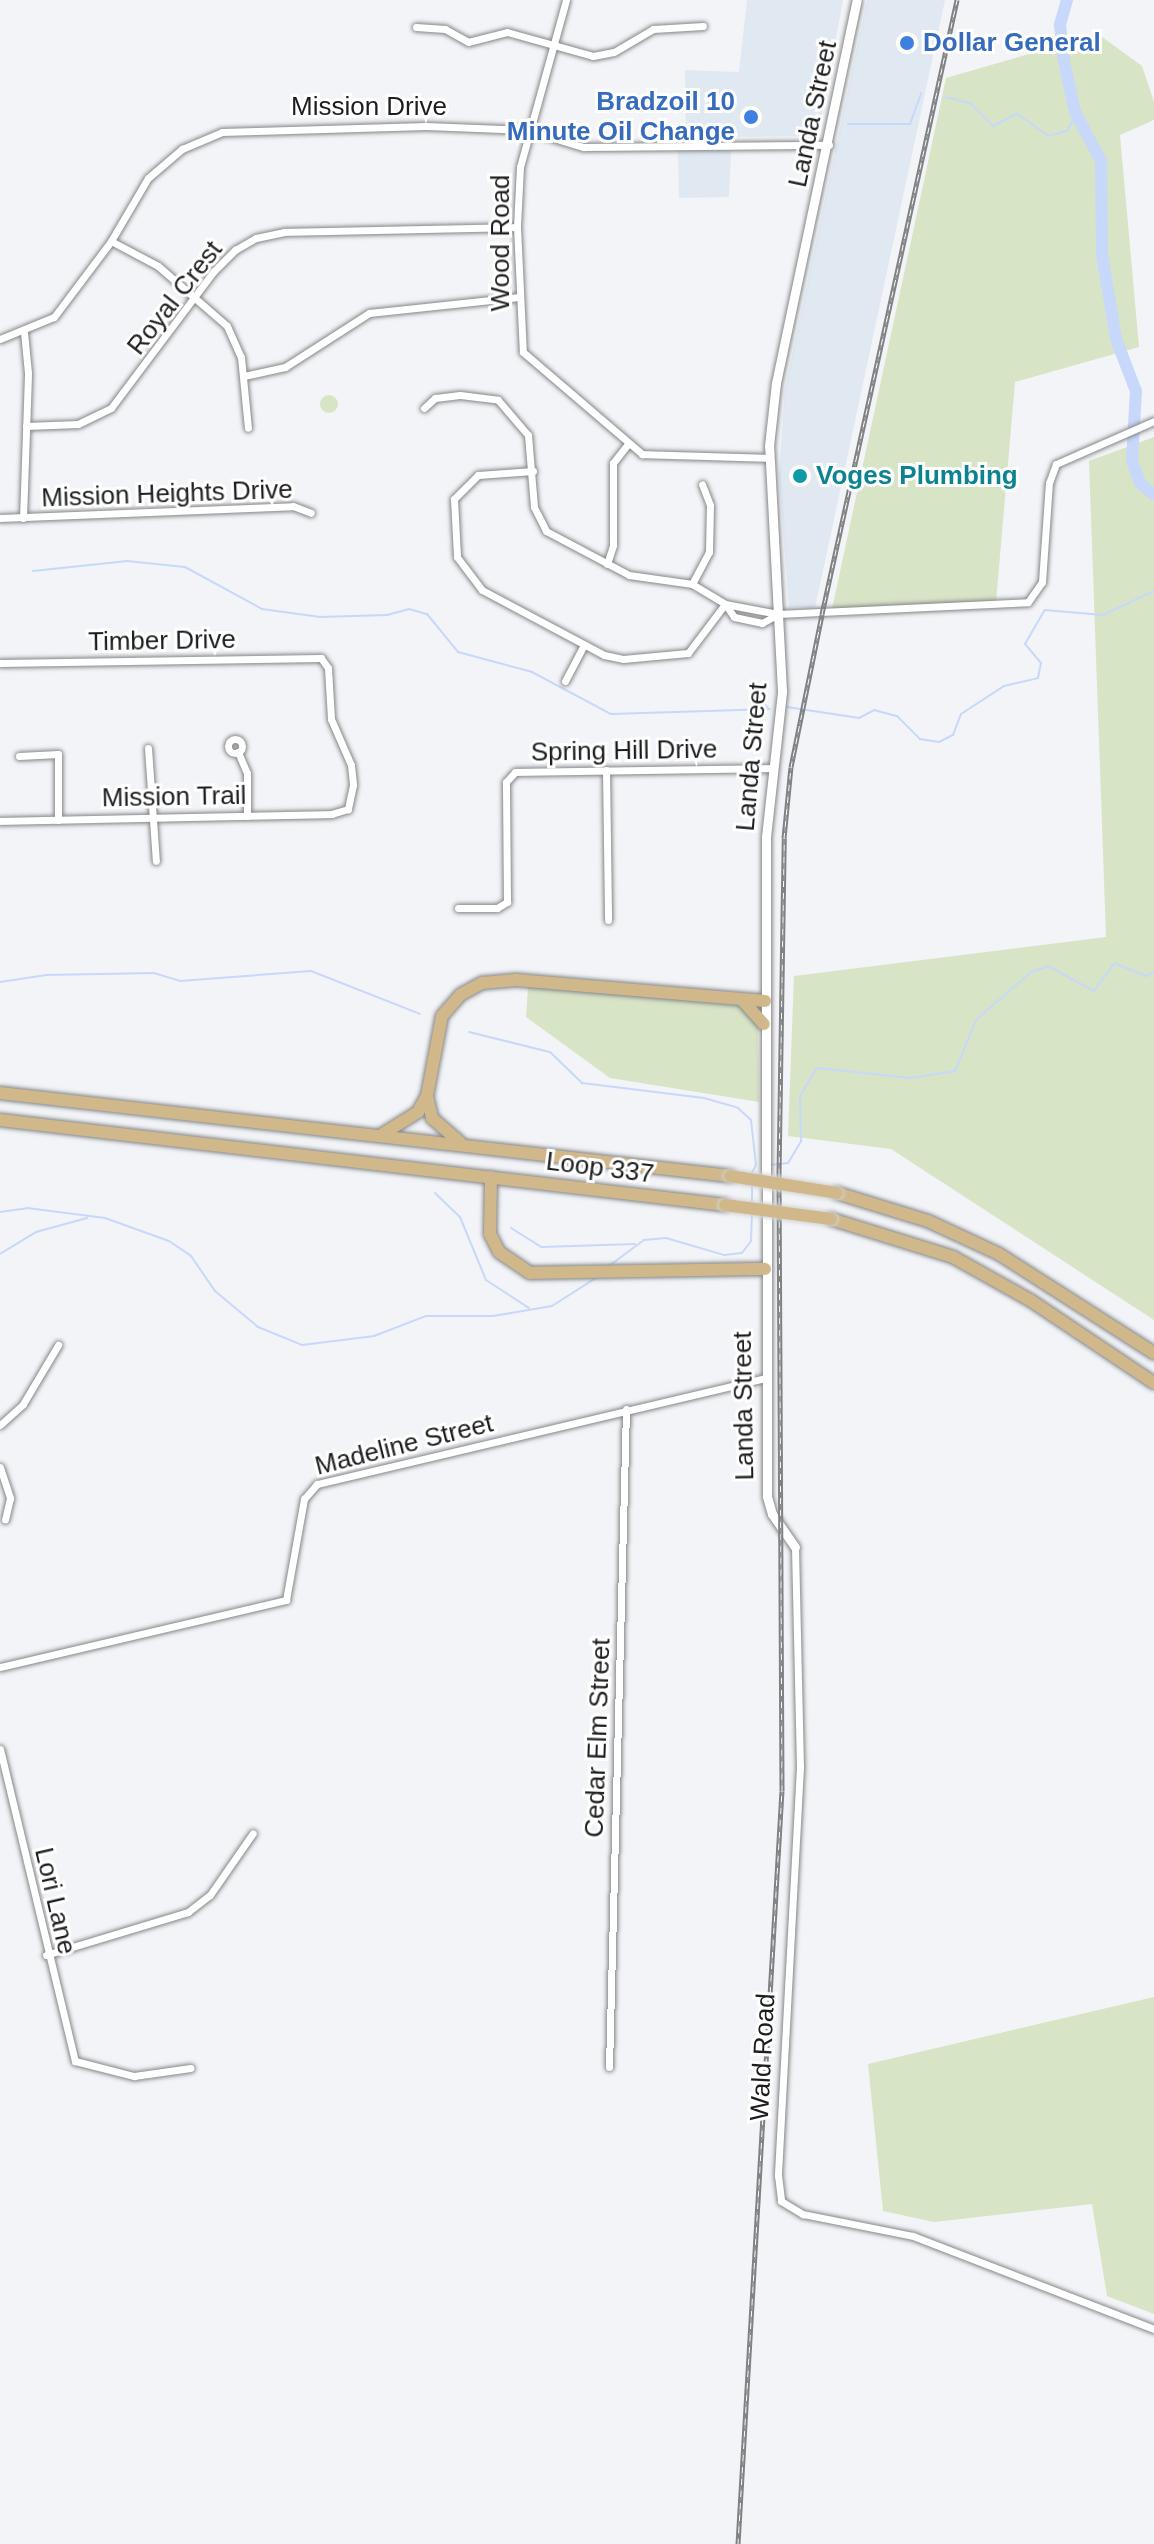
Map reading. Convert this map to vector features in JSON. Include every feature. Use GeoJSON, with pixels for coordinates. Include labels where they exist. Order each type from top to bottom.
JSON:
{"type":"FeatureCollection","features":[{"type":"Feature","properties":{"kind":"main road"},"geometry":{"type":"LineString","coordinates":[[467,1146],[432,1118],[427,1096],[442,1016],[460,995],[482,983],[516,980],[765,1001]]}},
{"type":"Feature","properties":{"kind":"main road"},"geometry":{"type":"LineString","coordinates":[[736,998],[754,1009],[764,1024]]}},
{"type":"Feature","properties":{"kind":"main road","name":"Loop 337"},"geometry":{"type":"LineString","coordinates":[[0,1093],[730,1176],[837,1193],[894,1209],[999,1254],[1154,1353]]}},
{"type":"Feature","properties":{"kind":"main road"},"geometry":{"type":"LineString","coordinates":[[379,1136],[404,1125],[427,1096]]}},
{"type":"Feature","properties":{"kind":"main road","name":"Loop 337"},"geometry":{"type":"LineString","coordinates":[[0,1120],[831,1219],[882,1231],[953,1257],[1030,1300],[1154,1383]]}},
{"type":"Feature","properties":{"kind":"main road"},"geometry":{"type":"LineString","coordinates":[[491,1177],[490,1234],[513,1265],[530,1273],[765,1269]]}},
{"type":"Feature","properties":{"kind":"main road"},"geometry":{"type":"LineString","coordinates":[[882,1231],[871,1223],[869,1213],[876,1207],[894,1209]]}},
{"type":"Feature","properties":{"kind":"street","name":"Wood Road"},"geometry":{"type":"LineString","coordinates":[[566,0],[527,130],[517,227],[521,341],[529,361],[627,445]]}},
{"type":"Feature","properties":{"kind":"street","name":"Landa Street"},"geometry":{"type":"LineString","coordinates":[[779,1524],[767,1496],[766,837],[782,691],[769,458],[776,383],[829,145],[857,0]]}},
{"type":"Feature","properties":{"kind":"street"},"geometry":{"type":"LineString","coordinates":[[416,27],[445,29],[468,42],[507,32],[553,46],[605,55],[653,29],[703,26]]}},
{"type":"Feature","properties":{"kind":"street","name":"Mission Drive"},"geometry":{"type":"LineString","coordinates":[[0,339],[24,332],[54,317],[111,241],[154,171],[191,143],[222,132],[426,126],[527,130],[583,147],[829,145]]}},
{"type":"Feature","properties":{"kind":"street","name":"Royal Crest"},"geometry":{"type":"LineString","coordinates":[[26,426],[78,424],[103,415],[128,392],[196,297],[235,250],[275,233],[517,227]]}},
{"type":"Feature","properties":{"kind":"street"},"geometry":{"type":"LineString","coordinates":[[111,241],[153,263],[196,297],[233,334],[244,376],[248,428]]}},
{"type":"Feature","properties":{"kind":"street"},"geometry":{"type":"LineString","coordinates":[[244,376],[285,367],[369,313],[519,297]]}},
{"type":"Feature","properties":{"kind":"street"},"geometry":{"type":"LineString","coordinates":[[23,518],[26,426],[24,332]]}},
{"type":"Feature","properties":{"kind":"street"},"geometry":{"type":"LineString","coordinates":[[424,408],[435,398],[460,395],[498,400],[528,435],[541,527],[629,575],[692,584],[725,604],[778,614],[994,608],[1033,599],[1042,582],[1053,471],[1066,455],[1154,421]]}},
{"type":"Feature","properties":{"kind":"street"},"geometry":{"type":"LineString","coordinates":[[607,564],[613,545],[613,463],[627,445],[657,456],[769,458]]}},
{"type":"Feature","properties":{"kind":"street"},"geometry":{"type":"LineString","coordinates":[[533,471],[478,475],[458,491],[452,507],[457,557],[482,590],[584,645],[617,659],[682,655],[699,644],[725,604]]}},
{"type":"Feature","properties":{"kind":"street"},"geometry":{"type":"LineString","coordinates":[[692,584],[709,552],[710,505],[702,484]]}},
{"type":"Feature","properties":{"kind":"street","name":"Mission Heights Drive"},"geometry":{"type":"LineString","coordinates":[[0,518],[293,506],[311,513]]}},
{"type":"Feature","properties":{"kind":"street"},"geometry":{"type":"LineString","coordinates":[[725,604],[729,614],[743,620],[762,623],[778,614]]}},
{"type":"Feature","properties":{"kind":"street"},"geometry":{"type":"LineString","coordinates":[[743,620],[746,607]]}},
{"type":"Feature","properties":{"kind":"street"},"geometry":{"type":"LineString","coordinates":[[565,681],[584,645]]}},
{"type":"Feature","properties":{"kind":"street","name":"Timber Drive"},"geometry":{"type":"LineString","coordinates":[[0,663],[325,659],[331,719],[353,773],[348,809]]}},
{"type":"Feature","properties":{"kind":"street"},"geometry":{"type":"LineString","coordinates":[[148,748],[156,861]]}},
{"type":"Feature","properties":{"kind":"street"},"geometry":{"type":"LineString","coordinates":[[238,752],[247,773],[247,816]]}},
{"type":"Feature","properties":{"kind":"street"},"geometry":{"type":"LineString","coordinates":[[19,756],[58,754],[58,820]]}},
{"type":"Feature","properties":{"kind":"street","name":"Spring Hill Drive"},"geometry":{"type":"LineString","coordinates":[[458,908],[497,908],[507,902],[509,776],[606,770],[774,768]]}},
{"type":"Feature","properties":{"kind":"street"},"geometry":{"type":"LineString","coordinates":[[606,770],[608,920]]}},
{"type":"Feature","properties":{"kind":"street","name":"Mission Trail"},"geometry":{"type":"LineString","coordinates":[[0,821],[332,814],[348,809]]}},
{"type":"Feature","properties":{"kind":"street"},"geometry":{"type":"LineString","coordinates":[[0,1425],[23,1404],[58,1345]]}},
{"type":"Feature","properties":{"kind":"street","name":"Madeline Street"},"geometry":{"type":"LineString","coordinates":[[0,1667],[286,1600],[304,1499],[317,1484],[766,1378]]}},
{"type":"Feature","properties":{"kind":"street","name":"Cedar Elm Street"},"geometry":{"type":"LineString","coordinates":[[609,2067],[626,1409]]}},
{"type":"Feature","properties":{"kind":"street"},"geometry":{"type":"LineString","coordinates":[[0,1467],[10,1498],[5,1519]]}},
{"type":"Feature","properties":{"kind":"street","name":"Wald Road"},"geometry":{"type":"LineString","coordinates":[[779,1524],[795,1547],[799,1780],[778,2175],[781,2201],[803,2214],[913,2236],[1154,2329]]}},
{"type":"Feature","properties":{"kind":"street","name":"Lori Lane"},"geometry":{"type":"LineString","coordinates":[[0,1749],[46,1955],[75,2061],[134,2076],[190,2068]]}},
{"type":"Feature","properties":{"kind":"street"},"geometry":{"type":"LineString","coordinates":[[46,1955],[188,1912],[210,1895],[253,1833]]}},
{"type":"Feature","properties":{"kind":"shaded area"},"geometry":{"type":"Polygon","coordinates":[[[747,0],[843,0],[818,136],[723,137],[722,151],[731,151],[729,197],[679,198],[678,150],[686,149],[685,70],[739,72],[747,0]]]}},
{"type":"Feature","properties":{"kind":"shaded area"},"geometry":{"type":"Polygon","coordinates":[[[867,0],[945,0],[815,608],[789,607],[779,476],[785,389],[867,0]]]}},
{"type":"Feature","properties":{"kind":"green space"},"geometry":{"type":"Polygon","coordinates":[[[1098,34],[1142,66],[1154,102],[1154,120],[1120,135],[1139,347],[1015,382],[996,602],[832,609],[946,78],[1098,34]]]}},
{"type":"Feature","properties":{"kind":"green space"},"geometry":{"type":"Polygon","coordinates":[[[329,395],[338,404],[329,413],[320,404],[329,395]]]}},
{"type":"Feature","properties":{"kind":"green space"},"geometry":{"type":"Polygon","coordinates":[[[1154,437],[1154,1320],[891,1149],[788,1136],[794,976],[1106,937],[1089,461],[1154,437]]]}},
{"type":"Feature","properties":{"kind":"green space"},"geometry":{"type":"Polygon","coordinates":[[[528,986],[746,1006],[758,1019],[759,1102],[610,1078],[526,1017],[528,986]]]}},
{"type":"Feature","properties":{"kind":"green space"},"geometry":{"type":"Polygon","coordinates":[[[1154,1997],[1154,2314],[1107,2296],[1092,2204],[934,2222],[883,2211],[868,2064],[1154,1997]]]}},
{"type":"Feature","properties":{"kind":"waterway"},"geometry":{"type":"LineString","coordinates":[[1067,0],[1060,25],[1063,56],[1075,112],[1101,161],[1102,255],[1116,339],[1136,391],[1132,461],[1140,483],[1154,495]]}},
{"type":"Feature","properties":{"kind":"waterway"},"geometry":{"type":"LineString","coordinates":[[848,124],[910,124],[921,93]]}},
{"type":"Feature","properties":{"kind":"waterway"},"geometry":{"type":"LineString","coordinates":[[946,97],[970,103],[993,126],[1017,114],[1048,136],[1067,131],[1076,114]]}},
{"type":"Feature","properties":{"kind":"waterway"},"geometry":{"type":"LineString","coordinates":[[33,571],[127,561],[185,567],[262,609],[320,617],[387,615],[409,609],[427,614],[458,652],[532,672],[611,714],[770,709]]}},
{"type":"Feature","properties":{"kind":"waterway"},"geometry":{"type":"LineString","coordinates":[[787,707],[859,718],[874,710],[897,716],[920,739],[939,742],[953,735],[961,714],[1004,686],[1038,678],[1041,663],[1025,644],[1045,610],[1103,615],[1154,591]]}},
{"type":"Feature","properties":{"kind":"waterway"},"geometry":{"type":"LineString","coordinates":[[759,697],[768,708]]}},
{"type":"Feature","properties":{"kind":"waterway"},"geometry":{"type":"LineString","coordinates":[[771,1165],[788,1163],[801,1141],[800,1096],[817,1068],[910,1078],[955,1071],[976,1020],[1031,972],[1048,966],[1094,991],[1114,963],[1146,976],[1154,972]]}},
{"type":"Feature","properties":{"kind":"waterway"},"geometry":{"type":"LineString","coordinates":[[0,982],[46,975],[154,973],[180,981],[311,971],[420,1014]]}},
{"type":"Feature","properties":{"kind":"waterway"},"geometry":{"type":"LineString","coordinates":[[469,1032],[550,1052],[582,1083],[704,1098],[738,1108],[751,1120],[756,1165],[752,1173]]}},
{"type":"Feature","properties":{"kind":"waterway"},"geometry":{"type":"LineString","coordinates":[[752,1184],[752,1201]]}},
{"type":"Feature","properties":{"kind":"waterway"},"geometry":{"type":"LineString","coordinates":[[435,1193],[460,1217],[486,1280],[529,1308]]}},
{"type":"Feature","properties":{"kind":"waterway"},"geometry":{"type":"LineString","coordinates":[[0,1212],[27,1208],[105,1218],[169,1241],[191,1256],[215,1291],[258,1327],[302,1345],[374,1336],[426,1316],[493,1316],[552,1306],[599,1276]]}},
{"type":"Feature","properties":{"kind":"waterway"},"geometry":{"type":"LineString","coordinates":[[609,1266],[644,1240],[666,1238],[724,1255],[742,1253],[751,1241],[752,1212]]}},
{"type":"Feature","properties":{"kind":"waterway"},"geometry":{"type":"LineString","coordinates":[[0,1254],[36,1232],[87,1218]]}},
{"type":"Feature","properties":{"kind":"waterway"},"geometry":{"type":"LineString","coordinates":[[511,1228],[542,1247],[635,1244]]}},
{"type":"Feature","properties":{"kind":"railway"},"geometry":{"type":"LineString","coordinates":[[738,2544],[782,1791],[779,1174],[784,838],[791,767],[822,614],[957,0]]}},
{"type":"Feature","properties":{"kind":"place","name":"Dollar General"},"geometry":{"type":"Point","coordinates":[907,43]}},
{"type":"Feature","properties":{"kind":"place","name":"Bradzoil 10 Minute Oil Change"},"geometry":{"type":"Point","coordinates":[751,117]}},
{"type":"Feature","properties":{"kind":"place","name":"Voges Plumbing"},"geometry":{"type":"Point","coordinates":[800,476]}}]}
